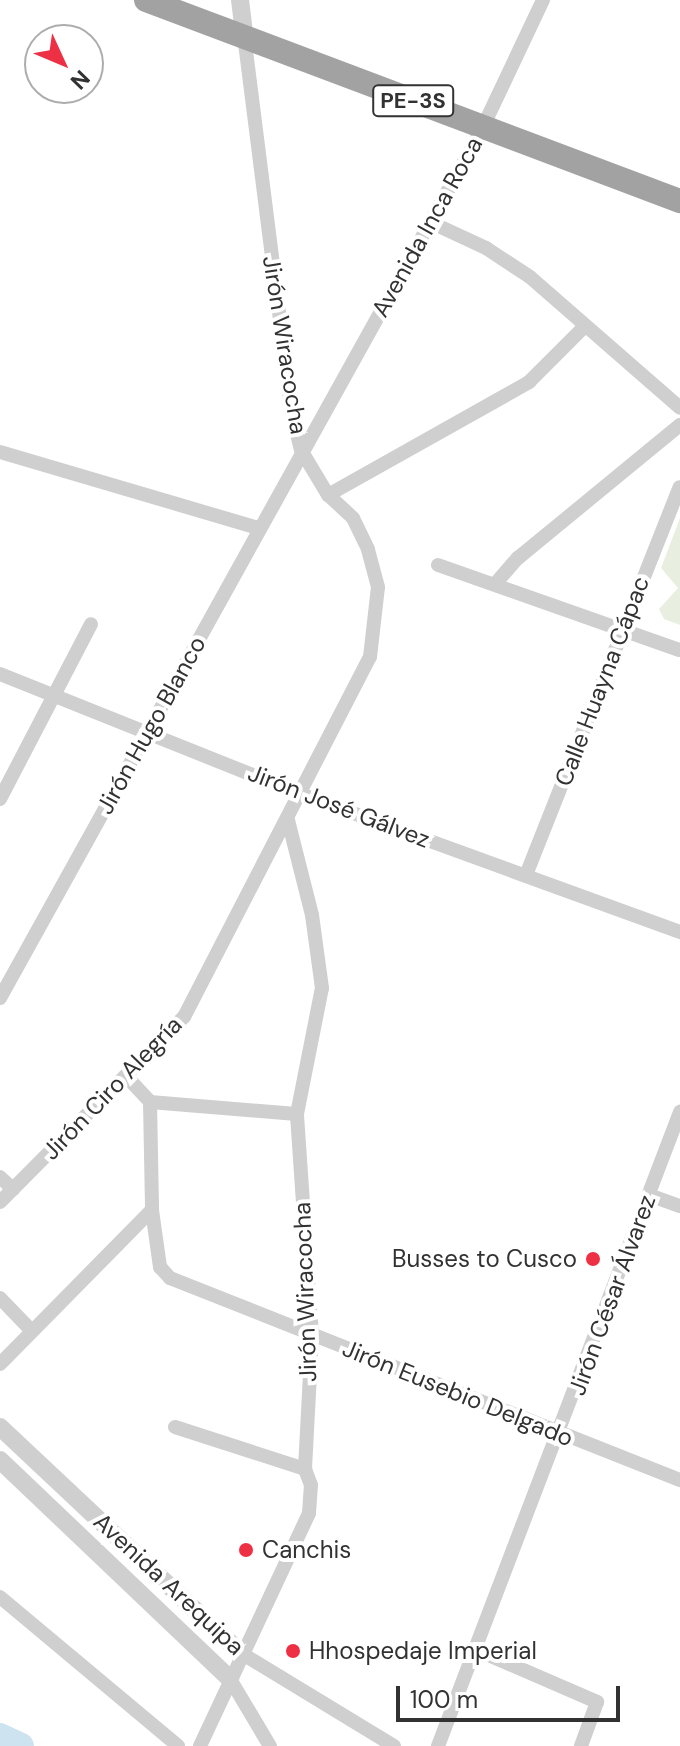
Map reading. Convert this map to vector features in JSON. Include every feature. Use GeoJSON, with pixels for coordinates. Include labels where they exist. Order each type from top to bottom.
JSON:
{"type":"FeatureCollection","features":[{"type":"Feature","properties":{"kind":"highway","name":"PE-3S"},"geometry":{"type":"LineString","coordinates":[[146,0],[244,34],[482,129],[680,201]]}},
{"type":"Feature","properties":{"kind":"street","name":"Jirón Wiracocha"},"geometry":{"type":"LineString","coordinates":[[240,0],[285,369],[301,450],[328,495],[353,518],[378,587],[370,657],[298,793]]}},
{"type":"Feature","properties":{"kind":"street","name":"Avenida Inca Roca"},"geometry":{"type":"LineString","coordinates":[[301,450],[482,129],[543,0]]}},
{"type":"Feature","properties":{"kind":"street"},"geometry":{"type":"LineString","coordinates":[[430,222],[486,248],[530,277],[680,408]]}},
{"type":"Feature","properties":{"kind":"street"},"geometry":{"type":"LineString","coordinates":[[328,495],[529,382],[585,326]]}},
{"type":"Feature","properties":{"kind":"street"},"geometry":{"type":"LineString","coordinates":[[495,584],[518,558],[680,425]]}},
{"type":"Feature","properties":{"kind":"street","name":"Jirón Hugo Blanco"},"geometry":{"type":"LineString","coordinates":[[0,998],[301,450]]}},
{"type":"Feature","properties":{"kind":"street"},"geometry":{"type":"LineString","coordinates":[[0,452],[259,528]]}},
{"type":"Feature","properties":{"kind":"street","name":"Calle Huayna Cápac"},"geometry":{"type":"LineString","coordinates":[[526,875],[621,627],[680,487]]}},
{"type":"Feature","properties":{"kind":"street"},"geometry":{"type":"LineString","coordinates":[[438,565],[680,650]]}},
{"type":"Feature","properties":{"kind":"street"},"geometry":{"type":"LineString","coordinates":[[0,799],[56,697],[91,624]]}},
{"type":"Feature","properties":{"kind":"street","name":"Jirón José Gálvez"},"geometry":{"type":"LineString","coordinates":[[0,674],[298,793],[680,932]]}},
{"type":"Feature","properties":{"kind":"street","name":"Jirón Ciro Alegría"},"geometry":{"type":"LineString","coordinates":[[0,1202],[184,1017],[288,820],[298,793]]}},
{"type":"Feature","properties":{"kind":"street","name":"Jirón Wiracocha"},"geometry":{"type":"LineString","coordinates":[[200,1746],[309,1513],[311,1485],[305,1469],[312,1335],[297,1114],[322,988],[312,915],[288,820]]}},
{"type":"Feature","properties":{"kind":"street"},"geometry":{"type":"LineString","coordinates":[[126,1076],[150,1102],[297,1114]]}},
{"type":"Feature","properties":{"kind":"street","name":"Jirón Eusebio Delgado"},"geometry":{"type":"LineString","coordinates":[[150,1102],[152,1210],[160,1267],[170,1278],[680,1480]]}},
{"type":"Feature","properties":{"kind":"street","name":"Jirón César Álvarez"},"geometry":{"type":"LineString","coordinates":[[438,1746],[560,1434],[680,1112]]}},
{"type":"Feature","properties":{"kind":"street"},"geometry":{"type":"LineString","coordinates":[[0,1177],[13,1189]]}},
{"type":"Feature","properties":{"kind":"street"},"geometry":{"type":"LineString","coordinates":[[649,1195],[680,1206]]}},
{"type":"Feature","properties":{"kind":"street"},"geometry":{"type":"LineString","coordinates":[[0,1364],[152,1210]]}},
{"type":"Feature","properties":{"kind":"street"},"geometry":{"type":"LineString","coordinates":[[0,1298],[32,1331]]}},
{"type":"Feature","properties":{"kind":"street","name":"Avenida Arequipa"},"geometry":{"type":"LineString","coordinates":[[0,1427],[241,1653],[394,1746]]}},
{"type":"Feature","properties":{"kind":"street"},"geometry":{"type":"LineString","coordinates":[[175,1427],[305,1469]]}},
{"type":"Feature","properties":{"kind":"street","name":"Avenida Arequipa"},"geometry":{"type":"LineString","coordinates":[[0,1460],[230,1679]]}},
{"type":"Feature","properties":{"kind":"street"},"geometry":{"type":"LineString","coordinates":[[0,1597],[178,1746]]}},
{"type":"Feature","properties":{"kind":"street"},"geometry":{"type":"LineString","coordinates":[[477,1650],[597,1702],[581,1746]]}},
{"type":"Feature","properties":{"kind":"street"},"geometry":{"type":"LineString","coordinates":[[230,1679],[270,1746]]}},
{"type":"Feature","properties":{"kind":"green space"},"geometry":{"type":"Polygon","coordinates":[[[680,518],[680,625],[664,619],[659,609],[678,588],[661,568],[680,518]]]}},
{"type":"Feature","properties":{"kind":"waterway"},"geometry":{"type":"LineString","coordinates":[[0,1736],[21,1746]]}},
{"type":"Feature","properties":{"kind":"place","name":"Busses to Cusco"},"geometry":{"type":"Point","coordinates":[593,1259]}},
{"type":"Feature","properties":{"kind":"place","name":"Canchis"},"geometry":{"type":"Point","coordinates":[246,1550]}},
{"type":"Feature","properties":{"kind":"place","name":"Hhospedaje Imperial"},"geometry":{"type":"Point","coordinates":[293,1651]}}]}
